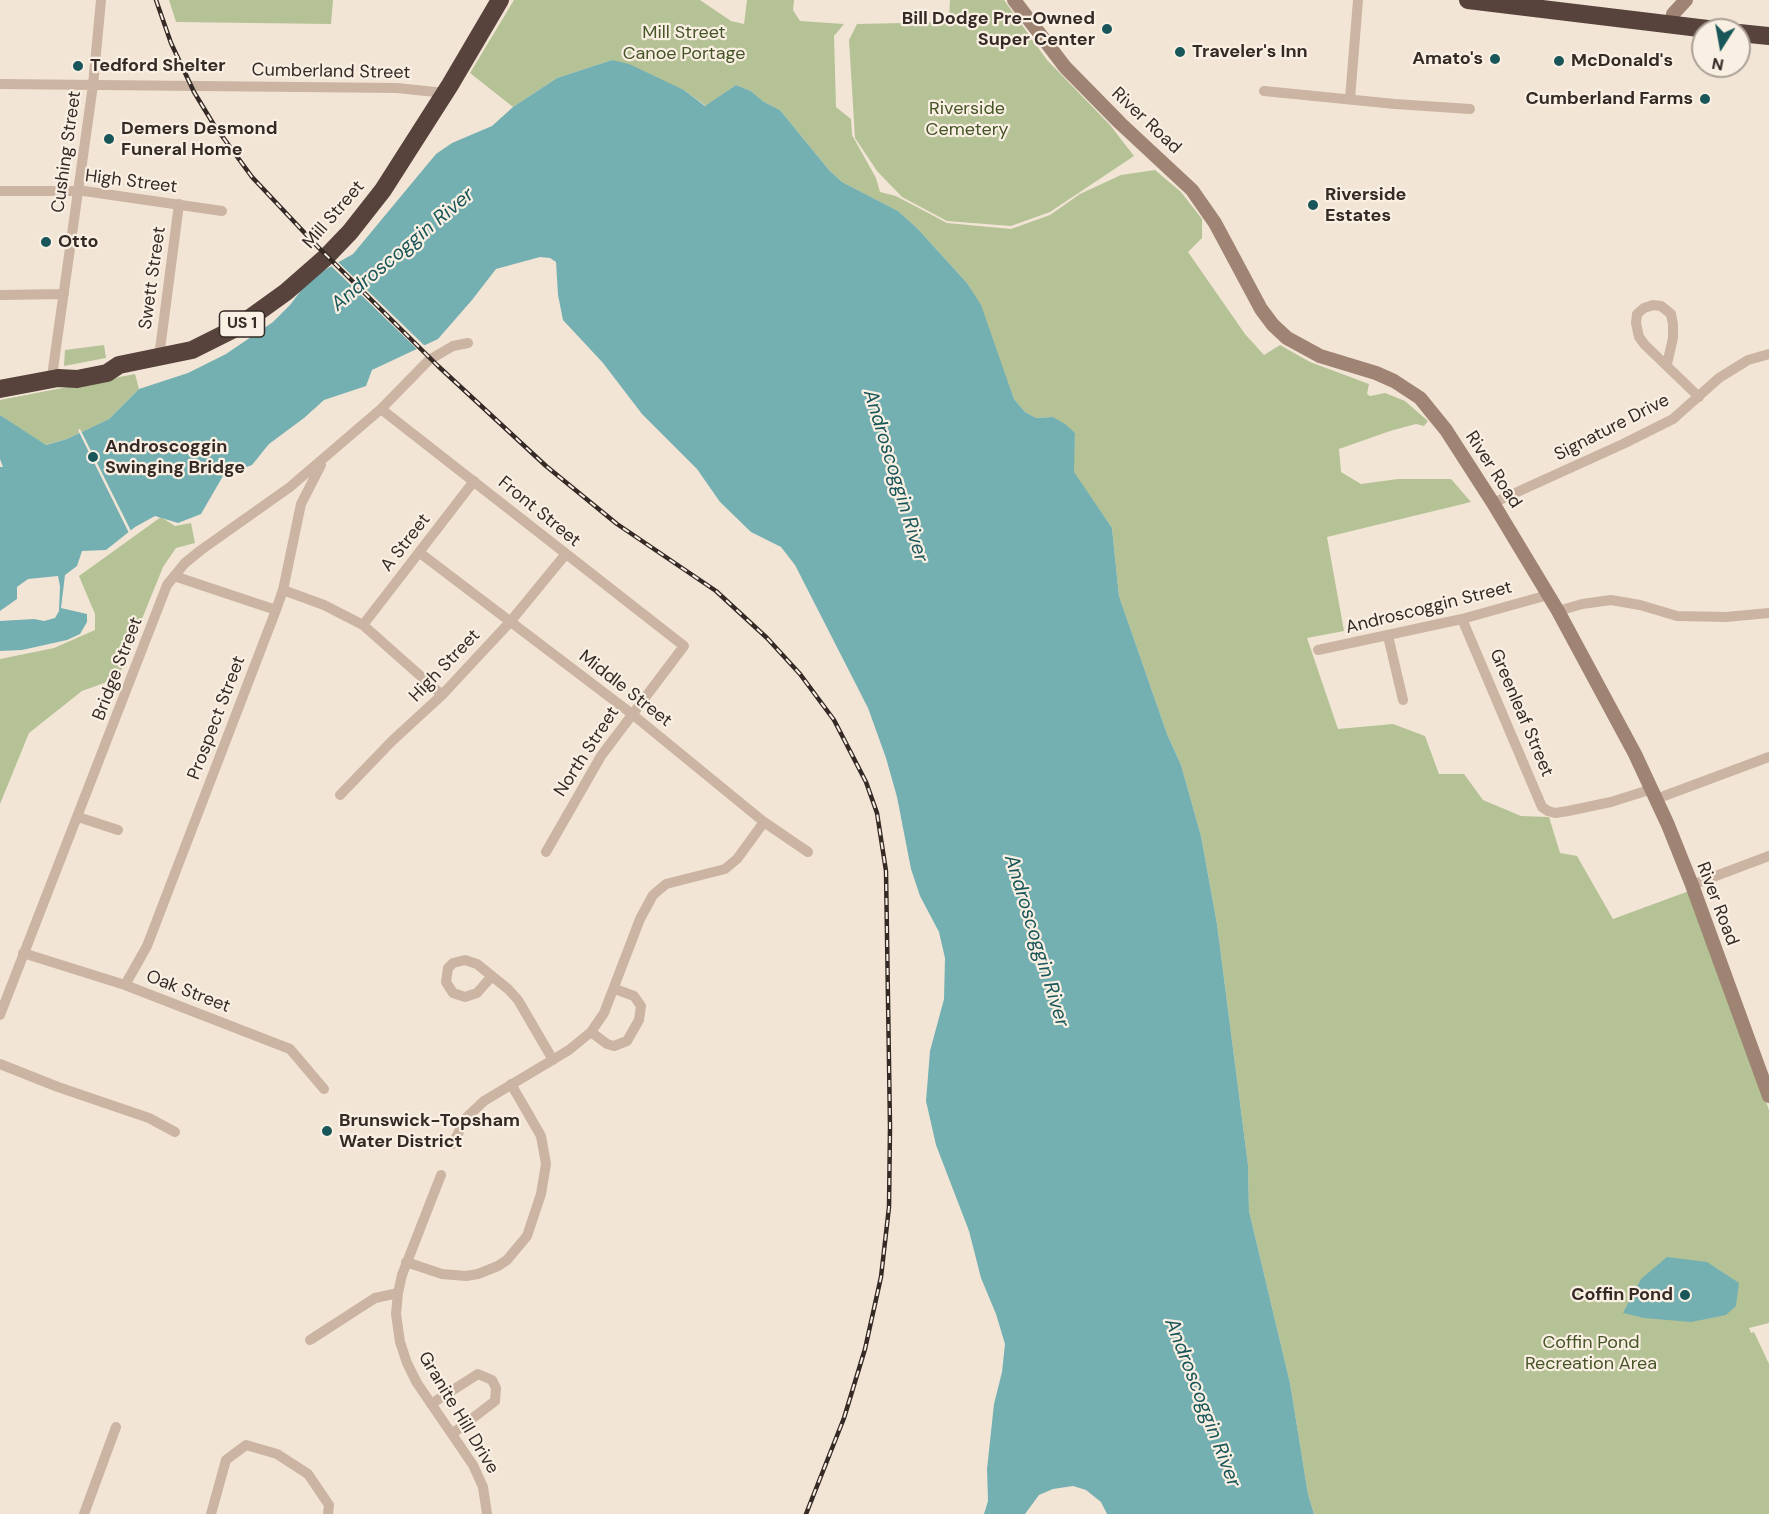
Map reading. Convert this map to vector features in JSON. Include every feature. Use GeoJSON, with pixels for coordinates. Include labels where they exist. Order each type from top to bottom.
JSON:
{"type":"FeatureCollection","features":[{"type":"Feature","properties":{"kind":"highway","name":"Mill Street"},"geometry":{"type":"LineString","coordinates":[[0,389],[56,378],[77,379],[106,373],[119,365],[192,350],[236,328],[313,270],[350,232],[399,167],[500,0]]}},
{"type":"Feature","properties":{"kind":"highway"},"geometry":{"type":"LineString","coordinates":[[1468,0],[1512,2],[1691,27]]}},
{"type":"Feature","properties":{"kind":"highway"},"geometry":{"type":"LineString","coordinates":[[1751,34],[1769,36]]}},
{"type":"Feature","properties":{"kind":"street","name":"Cushing Street"},"geometry":{"type":"LineString","coordinates":[[56,378],[53,369],[93,85],[101,0]]}},
{"type":"Feature","properties":{"kind":"street","name":"River Road"},"geometry":{"type":"LineString","coordinates":[[1014,0],[1065,67],[1120,123],[1192,190],[1215,223],[1261,309],[1273,325],[1303,348],[1330,360],[1376,373],[1412,392],[1440,421],[1558,611],[1654,794],[1692,885],[1769,1096]]}},
{"type":"Feature","properties":{"kind":"street"},"geometry":{"type":"LineString","coordinates":[[1350,99],[1358,0]]}},
{"type":"Feature","properties":{"kind":"street"},"geometry":{"type":"LineString","coordinates":[[1672,25],[1673,14],[1686,0]]}},
{"type":"Feature","properties":{"kind":"street","name":"Cumberland Street"},"geometry":{"type":"LineString","coordinates":[[0,84],[397,88],[445,93]]}},
{"type":"Feature","properties":{"kind":"street"},"geometry":{"type":"LineString","coordinates":[[1264,91],[1470,109]]}},
{"type":"Feature","properties":{"kind":"street","name":"High Street"},"geometry":{"type":"LineString","coordinates":[[0,191],[84,191],[222,211]]}},
{"type":"Feature","properties":{"kind":"street","name":"Swett Street"},"geometry":{"type":"LineString","coordinates":[[159,357],[179,204]]}},
{"type":"Feature","properties":{"kind":"street"},"geometry":{"type":"LineString","coordinates":[[0,295],[64,294]]}},
{"type":"Feature","properties":{"kind":"street"},"geometry":{"type":"LineString","coordinates":[[1666,364],[1673,338],[1671,314],[1661,306],[1653,305],[1637,314],[1636,330],[1645,345],[1699,397]]}},
{"type":"Feature","properties":{"kind":"street","name":"Bridge Street"},"geometry":{"type":"LineString","coordinates":[[0,1015],[167,585],[201,550],[290,487],[324,459],[377,412],[429,360],[444,350],[468,343]]}},
{"type":"Feature","properties":{"kind":"street","name":"Signature Drive"},"geometry":{"type":"LineString","coordinates":[[1493,503],[1673,419],[1719,378],[1748,360],[1769,354]]}},
{"type":"Feature","properties":{"kind":"street","name":"Front Street"},"geometry":{"type":"LineString","coordinates":[[377,412],[474,481],[565,555],[636,606],[684,646]]}},
{"type":"Feature","properties":{"kind":"street","name":"Prospect Street"},"geometry":{"type":"LineString","coordinates":[[125,986],[147,946],[276,610],[283,590],[301,504],[324,459]]}},
{"type":"Feature","properties":{"kind":"street","name":"A Street"},"geometry":{"type":"LineString","coordinates":[[363,625],[474,481]]}},
{"type":"Feature","properties":{"kind":"street","name":"Middle Street"},"geometry":{"type":"LineString","coordinates":[[420,554],[632,714],[764,822],[808,852]]}},
{"type":"Feature","properties":{"kind":"street","name":"High Street"},"geometry":{"type":"LineString","coordinates":[[340,795],[392,741],[442,695],[510,622],[565,555]]}},
{"type":"Feature","properties":{"kind":"street"},"geometry":{"type":"LineString","coordinates":[[174,576],[276,610]]}},
{"type":"Feature","properties":{"kind":"street"},"geometry":{"type":"LineString","coordinates":[[283,590],[324,605],[363,625],[442,695]]}},
{"type":"Feature","properties":{"kind":"street","name":"Androscoggin Street"},"geometry":{"type":"LineString","coordinates":[[1318,651],[1462,619],[1548,595]]}},
{"type":"Feature","properties":{"kind":"street"},"geometry":{"type":"LineString","coordinates":[[1558,611],[1582,604],[1611,600],[1640,605],[1677,616],[1726,617],[1769,614]]}},
{"type":"Feature","properties":{"kind":"street","name":"Greenleaf Street"},"geometry":{"type":"LineString","coordinates":[[1462,619],[1542,807],[1555,813],[1654,794]]}},
{"type":"Feature","properties":{"kind":"street"},"geometry":{"type":"LineString","coordinates":[[1388,636],[1403,700]]}},
{"type":"Feature","properties":{"kind":"street","name":"North Street"},"geometry":{"type":"LineString","coordinates":[[546,852],[596,765],[684,646]]}},
{"type":"Feature","properties":{"kind":"street"},"geometry":{"type":"LineString","coordinates":[[1654,794],[1769,757]]}},
{"type":"Feature","properties":{"kind":"street"},"geometry":{"type":"LineString","coordinates":[[78,817],[118,830]]}},
{"type":"Feature","properties":{"kind":"street"},"geometry":{"type":"LineString","coordinates":[[453,1144],[465,1119],[484,1101],[554,1060],[591,1032],[604,1013],[640,919],[653,895],[666,884],[717,872],[730,865],[764,822]]}},
{"type":"Feature","properties":{"kind":"street"},"geometry":{"type":"LineString","coordinates":[[1692,885],[1769,856]]}},
{"type":"Feature","properties":{"kind":"street","name":"Oak Street"},"geometry":{"type":"LineString","coordinates":[[23,953],[125,986],[290,1049],[324,1089]]}},
{"type":"Feature","properties":{"kind":"street"},"geometry":{"type":"LineString","coordinates":[[492,976],[518,1000],[554,1060]]}},
{"type":"Feature","properties":{"kind":"street"},"geometry":{"type":"LineString","coordinates":[[591,1032],[607,1044],[614,1046],[627,1041],[633,1030],[641,1012],[641,1006],[634,996],[615,988]]}},
{"type":"Feature","properties":{"kind":"street"},"geometry":{"type":"LineString","coordinates":[[0,1064],[58,1087],[149,1118],[175,1132]]}},
{"type":"Feature","properties":{"kind":"street"},"geometry":{"type":"LineString","coordinates":[[406,1262],[442,1274],[460,1276],[478,1274],[507,1260],[527,1236],[545,1178],[546,1164],[541,1136],[511,1084]]}},
{"type":"Feature","properties":{"kind":"street","name":"Granite Hill Drive"},"geometry":{"type":"LineString","coordinates":[[441,1175],[406,1262],[398,1293],[396,1314],[406,1363],[473,1465],[483,1487],[487,1514]]}},
{"type":"Feature","properties":{"kind":"street"},"geometry":{"type":"LineString","coordinates":[[310,1340],[375,1298],[398,1293]]}},
{"type":"Feature","properties":{"kind":"street"},"geometry":{"type":"LineString","coordinates":[[431,1404],[478,1374],[492,1380],[496,1388],[495,1401],[452,1434]]}},
{"type":"Feature","properties":{"kind":"street"},"geometry":{"type":"LineString","coordinates":[[84,1514],[116,1427]]}},
{"type":"Feature","properties":{"kind":"street"},"geometry":{"type":"LineString","coordinates":[[211,1514],[226,1460],[246,1445],[278,1454],[308,1474],[329,1505],[328,1514]]}},
{"type":"Feature","properties":{"kind":"green space"},"geometry":{"type":"Polygon","coordinates":[[[169,0],[333,0],[331,24],[176,22],[169,0]]]}},
{"type":"Feature","properties":{"kind":"green space"},"geometry":{"type":"Polygon","coordinates":[[[514,0],[700,0],[731,21],[744,24],[747,0],[794,0],[793,10],[800,21],[844,24],[834,36],[836,107],[851,119],[852,135],[876,178],[880,192],[896,196],[947,223],[1011,229],[1050,215],[1080,194],[1121,175],[1155,170],[1181,192],[1202,219],[1202,238],[1188,252],[1245,334],[1264,355],[1280,345],[1310,362],[1369,384],[1367,394],[1370,396],[1385,393],[1405,401],[1428,421],[1424,426],[1416,424],[1390,431],[1339,449],[1341,472],[1361,484],[1398,479],[1451,479],[1471,502],[1327,537],[1344,631],[1307,638],[1338,729],[1393,724],[1425,736],[1439,774],[1464,774],[1483,800],[1521,816],[1549,817],[1560,853],[1577,856],[1613,919],[1689,891],[1769,1110],[1769,1323],[1749,1328],[1751,1333],[1754,1332],[1769,1364],[1769,1514],[1314,1514],[1308,1494],[1290,1383],[1249,1211],[1248,1165],[1217,924],[1201,836],[1181,765],[1167,734],[1119,596],[1112,528],[1073,472],[1075,433],[1053,417],[1036,418],[1025,412],[1014,399],[980,305],[967,283],[917,228],[898,211],[842,182],[829,170],[780,110],[764,102],[751,91],[736,85],[706,106],[684,90],[612,60],[557,78],[513,107],[470,73],[514,0]]]}},
{"type":"Feature","properties":{"kind":"green space","name":"Riverside Cemetery"},"geometry":{"type":"Polygon","coordinates":[[[950,0],[1004,0],[1047,60],[1110,125],[1134,156],[1050,212],[1011,226],[947,221],[902,197],[877,171],[855,138],[849,40],[857,24],[949,22],[950,0]]]}},
{"type":"Feature","properties":{"kind":"green space"},"geometry":{"type":"Polygon","coordinates":[[[104,345],[106,358],[64,366],[65,350],[104,345]]]}},
{"type":"Feature","properties":{"kind":"green space"},"geometry":{"type":"Polygon","coordinates":[[[135,374],[139,389],[109,419],[67,439],[45,445],[0,415],[0,400],[135,374]]]}},
{"type":"Feature","properties":{"kind":"green space"},"geometry":{"type":"Polygon","coordinates":[[[161,517],[175,526],[191,523],[195,543],[176,548],[163,567],[118,678],[82,691],[29,733],[0,804],[0,659],[54,648],[95,630],[95,614],[79,576],[161,517]]]}},
{"type":"Feature","properties":{"kind":"water","name":"Androscoggin River"},"geometry":{"type":"Polygon","coordinates":[[[612,60],[629,64],[684,90],[705,106],[736,85],[751,91],[764,102],[780,110],[829,170],[842,182],[898,211],[917,228],[967,283],[981,305],[1014,399],[1025,412],[1036,418],[1053,417],[1075,433],[1074,472],[1112,528],[1119,596],[1167,734],[1181,765],[1201,836],[1217,924],[1248,1165],[1249,1211],[1290,1383],[1308,1494],[1314,1514],[1107,1514],[1101,1502],[1086,1490],[1073,1486],[1053,1489],[1039,1495],[1025,1514],[984,1514],[988,1501],[987,1469],[994,1404],[1002,1372],[1005,1344],[981,1278],[969,1231],[936,1145],[926,1101],[930,1051],[944,999],[945,958],[939,932],[920,896],[911,869],[897,797],[886,758],[868,708],[795,565],[781,547],[751,532],[720,502],[697,469],[642,414],[603,363],[563,320],[558,295],[556,262],[550,258],[540,257],[496,269],[438,339],[372,370],[366,386],[324,400],[269,444],[252,465],[223,476],[201,514],[178,523],[155,516],[135,527],[106,550],[82,551],[77,566],[65,575],[61,608],[87,614],[87,622],[80,634],[67,640],[22,650],[0,651],[0,621],[34,619],[44,621],[55,618],[59,611],[60,586],[58,576],[28,579],[17,587],[17,599],[0,611],[0,467],[3,467],[0,459],[0,415],[46,445],[67,439],[109,419],[139,389],[188,373],[226,354],[273,322],[302,289],[321,272],[353,254],[436,154],[452,143],[492,126],[513,107],[557,78],[612,60]]]}},
{"type":"Feature","properties":{"kind":"water","name":"Coffin Pond"},"geometry":{"type":"Polygon","coordinates":[[[1667,1257],[1707,1262],[1739,1283],[1736,1306],[1726,1315],[1691,1322],[1644,1318],[1623,1313],[1641,1279],[1667,1257]]]}},
{"type":"Feature","properties":{"kind":"pier"},"geometry":{"type":"Polygon","coordinates":[[[336,260],[427,348],[419,351],[329,264],[336,260]]]}},
{"type":"Feature","properties":{"kind":"pier"},"geometry":{"type":"Polygon","coordinates":[[[80,429],[132,533],[130,535],[78,430],[80,429]]]}},
{"type":"Feature","properties":{"kind":"railway"},"geometry":{"type":"LineString","coordinates":[[156,0],[171,43],[194,92],[214,125],[252,177],[317,246],[438,366],[546,466],[617,524],[716,591],[767,638],[800,674],[834,720],[866,782],[877,813],[886,871],[889,1207],[881,1277],[865,1349],[844,1418],[806,1514]]}},
{"type":"Feature","properties":{"kind":"place","name":"Bill Dodge Pre-Owned Super Center"},"geometry":{"type":"Point","coordinates":[1107,29]}},
{"type":"Feature","properties":{"kind":"place","name":"Traveler's Inn"},"geometry":{"type":"Point","coordinates":[1180,52]}},
{"type":"Feature","properties":{"kind":"place","name":"Amato's"},"geometry":{"type":"Point","coordinates":[1495,59]}},
{"type":"Feature","properties":{"kind":"place","name":"McDonald's"},"geometry":{"type":"Point","coordinates":[1559,61]}},
{"type":"Feature","properties":{"kind":"place","name":"Tedford Shelter"},"geometry":{"type":"Point","coordinates":[78,66]}},
{"type":"Feature","properties":{"kind":"place","name":"Cumberland Farms"},"geometry":{"type":"Point","coordinates":[1705,99]}},
{"type":"Feature","properties":{"kind":"place","name":"Demers Desmond Funeral Home"},"geometry":{"type":"Point","coordinates":[109,139]}},
{"type":"Feature","properties":{"kind":"place","name":"Riverside Estates"},"geometry":{"type":"Point","coordinates":[1313,205]}},
{"type":"Feature","properties":{"kind":"place","name":"Otto"},"geometry":{"type":"Point","coordinates":[46,242]}},
{"type":"Feature","properties":{"kind":"place","name":"Androscoggin Swinging Bridge"},"geometry":{"type":"Point","coordinates":[93,457]}},
{"type":"Feature","properties":{"kind":"place","name":"Brunswick-Topsham Water District"},"geometry":{"type":"Point","coordinates":[327,1131]}},
{"type":"Feature","properties":{"kind":"place","name":"Coffin Pond"},"geometry":{"type":"Point","coordinates":[1685,1295]}},
{"type":"Feature","properties":{"kind":"park label","name":"Mill Street Canoe Portage"},"geometry":{"type":"Point","coordinates":[684,43]}},
{"type":"Feature","properties":{"kind":"park label","name":"Coffin Pond Recreation Area"},"geometry":{"type":"Point","coordinates":[1591,1353]}}]}
